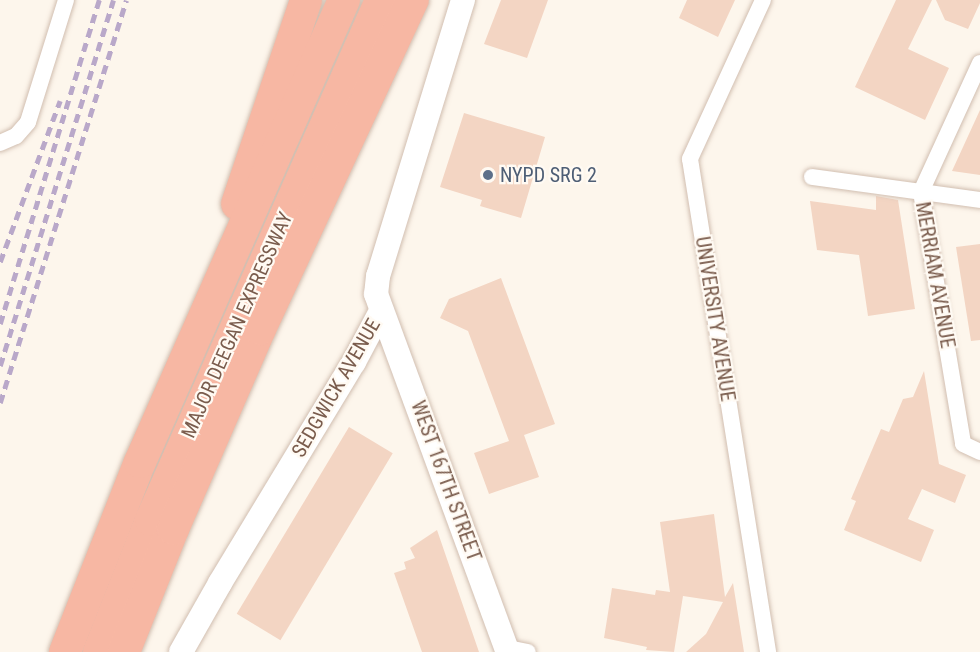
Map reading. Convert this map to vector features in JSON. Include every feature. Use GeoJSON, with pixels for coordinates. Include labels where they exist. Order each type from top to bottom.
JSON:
{"type":"FeatureCollection","features":[{"type":"Feature","properties":{"kind":"highway","name":"MAJOR DEEGAN EXPRESSWAY"},"geometry":{"type":"LineString","coordinates":[[64,652],[112,530],[344,0]]}},
{"type":"Feature","properties":{"kind":"highway","name":"MAJOR DEEGAN EXPRESSWAY"},"geometry":{"type":"LineString","coordinates":[[99,652],[159,500],[381,0]]}},
{"type":"Feature","properties":{"kind":"highway"},"geometry":{"type":"LineString","coordinates":[[124,652],[173,529],[260,329],[413,0]]}},
{"type":"Feature","properties":{"kind":"highway"},"geometry":{"type":"LineString","coordinates":[[197,334],[253,151],[303,8]]}},
{"type":"Feature","properties":{"kind":"main road","name":"SEDGWICK AVENUE"},"geometry":{"type":"LineString","coordinates":[[181,652],[220,583],[354,362],[381,311],[376,294],[378,276],[463,0]]}},
{"type":"Feature","properties":{"kind":"main road","name":"WEST 167TH STREET"},"geometry":{"type":"LineString","coordinates":[[381,311],[515,651]]}},
{"type":"Feature","properties":{"kind":"street"},"geometry":{"type":"LineString","coordinates":[[0,143],[16,136],[28,122],[66,0]]}},
{"type":"Feature","properties":{"kind":"street","name":"UNIVERSITY AVENUE"},"geometry":{"type":"LineString","coordinates":[[763,0],[690,159],[768,652]]}},
{"type":"Feature","properties":{"kind":"street","name":"MERRIAM AVENUE"},"geometry":{"type":"LineString","coordinates":[[980,63],[921,192],[963,444],[980,452]]}},
{"type":"Feature","properties":{"kind":"street"},"geometry":{"type":"LineString","coordinates":[[812,177],[980,200]]}},
{"type":"Feature","properties":{"kind":"building"},"geometry":{"type":"Polygon","coordinates":[[[501,0],[548,0],[527,58],[484,44],[501,0]]]}},
{"type":"Feature","properties":{"kind":"building"},"geometry":{"type":"Polygon","coordinates":[[[687,0],[735,0],[718,37],[679,18],[687,0]]]}},
{"type":"Feature","properties":{"kind":"building"},"geometry":{"type":"Polygon","coordinates":[[[896,0],[932,0],[908,49],[949,68],[925,120],[855,87],[896,0]]]}},
{"type":"Feature","properties":{"kind":"building"},"geometry":{"type":"Polygon","coordinates":[[[936,0],[980,0],[980,3],[968,29],[945,20],[936,0]]]}},
{"type":"Feature","properties":{"kind":"building"},"geometry":{"type":"Polygon","coordinates":[[[980,110],[980,175],[952,171],[980,110]]]}},
{"type":"Feature","properties":{"kind":"building","name":"NYPD SRG 2"},"geometry":{"type":"Polygon","coordinates":[[[464,113],[545,137],[521,218],[480,206],[482,200],[440,187],[464,113]]]}},
{"type":"Feature","properties":{"kind":"building"},"geometry":{"type":"Polygon","coordinates":[[[876,196],[898,200],[915,309],[868,316],[859,255],[817,250],[810,201],[876,210],[876,196]]]}},
{"type":"Feature","properties":{"kind":"building"},"geometry":{"type":"Polygon","coordinates":[[[980,244],[980,340],[971,341],[956,247],[980,244]]]}},
{"type":"Feature","properties":{"kind":"building"},"geometry":{"type":"Polygon","coordinates":[[[501,278],[555,424],[524,435],[539,477],[489,494],[474,453],[509,441],[468,331],[440,318],[449,299],[501,278]]]}},
{"type":"Feature","properties":{"kind":"building"},"geometry":{"type":"Polygon","coordinates":[[[924,371],[939,464],[966,475],[955,503],[922,489],[908,519],[934,530],[921,562],[844,530],[856,501],[851,499],[881,429],[889,432],[903,399],[913,397],[924,371]]]}},
{"type":"Feature","properties":{"kind":"building"},"geometry":{"type":"Polygon","coordinates":[[[349,427],[393,453],[280,640],[237,614],[349,427]]]}},
{"type":"Feature","properties":{"kind":"building"},"geometry":{"type":"Polygon","coordinates":[[[714,514],[725,597],[733,583],[744,652],[686,652],[706,634],[723,602],[683,596],[674,652],[646,650],[647,647],[604,638],[612,588],[655,595],[656,590],[670,592],[660,522],[714,514]]]}},
{"type":"Feature","properties":{"kind":"building"},"geometry":{"type":"Polygon","coordinates":[[[437,530],[479,652],[422,652],[394,573],[406,569],[404,562],[415,558],[410,548],[437,530]]]}},
{"type":"Feature","properties":{"kind":"railway"},"geometry":{"type":"LineString","coordinates":[[0,324],[99,0]]}},
{"type":"Feature","properties":{"kind":"railway"},"geometry":{"type":"LineString","coordinates":[[0,366],[113,0]]}},
{"type":"Feature","properties":{"kind":"railway"},"geometry":{"type":"LineString","coordinates":[[0,403],[126,0]]}},
{"type":"Feature","properties":{"kind":"railway"},"geometry":{"type":"LineString","coordinates":[[0,262],[60,101]]}},
{"type":"Feature","properties":{"kind":"place","name":"NYPD SRG 2"},"geometry":{"type":"Point","coordinates":[488,175]}}]}
